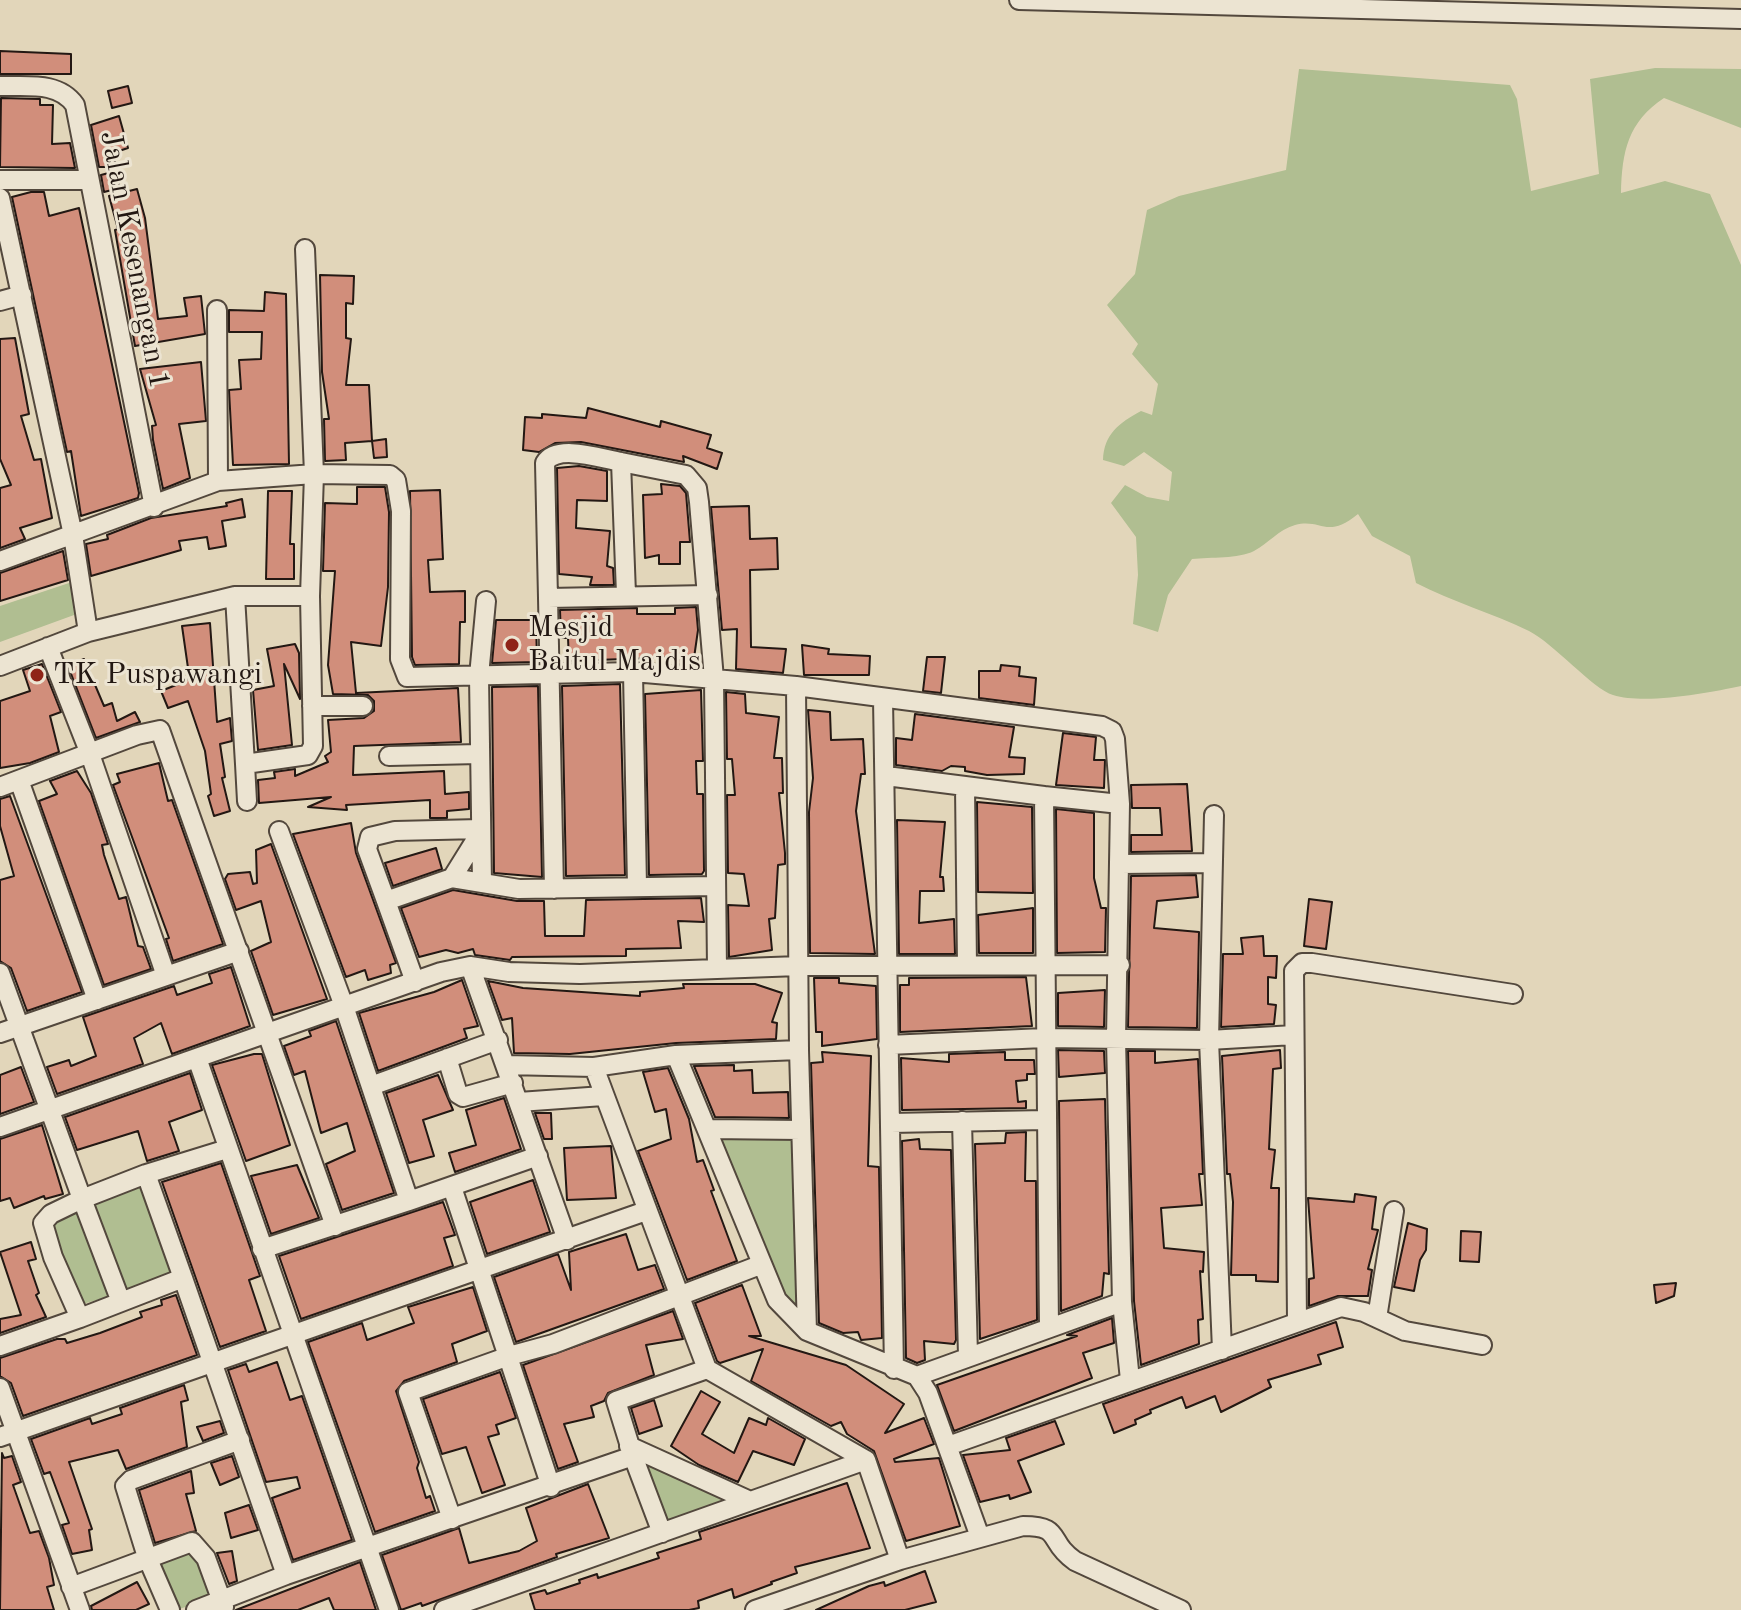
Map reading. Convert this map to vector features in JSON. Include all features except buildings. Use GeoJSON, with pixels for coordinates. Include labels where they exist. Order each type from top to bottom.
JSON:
{"type":"FeatureCollection","features":[{"type":"Feature","properties":{"kind":"street"},"geometry":{"type":"LineString","coordinates":[[1019,0],[1741,19]]}},
{"type":"Feature","properties":{"kind":"street","name":"Jalan Kesenangan 1"},"geometry":{"type":"LineString","coordinates":[[0,86],[65,91],[75,105],[154,507]]}},
{"type":"Feature","properties":{"kind":"street"},"geometry":{"type":"LineString","coordinates":[[0,180],[89,180]]}},
{"type":"Feature","properties":{"kind":"street"},"geometry":{"type":"LineString","coordinates":[[0,198],[73,535],[88,632]]}},
{"type":"Feature","properties":{"kind":"street"},"geometry":{"type":"LineString","coordinates":[[245,764],[308,755],[313,746],[310,596],[314,474],[305,249]]}},
{"type":"Feature","properties":{"kind":"street"},"geometry":{"type":"LineString","coordinates":[[0,301],[22,295]]}},
{"type":"Feature","properties":{"kind":"street"},"geometry":{"type":"LineString","coordinates":[[217,310],[218,481]]}},
{"type":"Feature","properties":{"kind":"street"},"geometry":{"type":"LineString","coordinates":[[554,889],[545,463],[555,454],[573,454],[677,472],[692,480],[699,502],[699,539],[708,595],[714,679],[717,969]]}},
{"type":"Feature","properties":{"kind":"street"},"geometry":{"type":"LineString","coordinates":[[621,462],[626,594]]}},
{"type":"Feature","properties":{"kind":"street"},"geometry":{"type":"LineString","coordinates":[[0,561],[218,481],[314,474],[390,475],[396,480],[401,511],[399,642],[402,673],[407,677],[633,672],[796,686],[1107,728],[1115,739],[1120,804],[1120,965],[1116,1039],[1122,1302],[1130,1380]]}},
{"type":"Feature","properties":{"kind":"street"},"geometry":{"type":"LineString","coordinates":[[548,598],[626,594],[708,595]]}},
{"type":"Feature","properties":{"kind":"street"},"geometry":{"type":"LineString","coordinates":[[0,666],[88,632],[235,596],[310,596]]}},
{"type":"Feature","properties":{"kind":"street"},"geometry":{"type":"LineString","coordinates":[[235,596],[247,801]]}},
{"type":"Feature","properties":{"kind":"street"},"geometry":{"type":"LineString","coordinates":[[482,883],[479,676],[486,601]]}},
{"type":"Feature","properties":{"kind":"street"},"geometry":{"type":"LineString","coordinates":[[48,647],[90,754],[166,976]]}},
{"type":"Feature","properties":{"kind":"street"},"geometry":{"type":"LineString","coordinates":[[633,672],[637,886]]}},
{"type":"Feature","properties":{"kind":"street"},"geometry":{"type":"LineString","coordinates":[[796,686],[799,1050],[807,1331]]}},
{"type":"Feature","properties":{"kind":"street"},"geometry":{"type":"LineString","coordinates":[[883,699],[894,1369]]}},
{"type":"Feature","properties":{"kind":"street"},"geometry":{"type":"LineString","coordinates":[[312,706],[363,706]]}},
{"type":"Feature","properties":{"kind":"street"},"geometry":{"type":"LineString","coordinates":[[0,787],[160,730],[335,1226]]}},
{"type":"Feature","properties":{"kind":"street"},"geometry":{"type":"LineString","coordinates":[[389,756],[479,754]]}},
{"type":"Feature","properties":{"kind":"street"},"geometry":{"type":"LineString","coordinates":[[886,776],[1120,804]]}},
{"type":"Feature","properties":{"kind":"street"},"geometry":{"type":"LineString","coordinates":[[19,780],[97,1000]]}},
{"type":"Feature","properties":{"kind":"street"},"geometry":{"type":"LineString","coordinates":[[965,787],[967,965]]}},
{"type":"Feature","properties":{"kind":"street"},"geometry":{"type":"LineString","coordinates":[[1044,796],[1043,963],[1049,1327]]}},
{"type":"Feature","properties":{"kind":"street"},"geometry":{"type":"LineString","coordinates":[[1214,815],[1209,1040],[1222,1350]]}},
{"type":"Feature","properties":{"kind":"street"},"geometry":{"type":"LineString","coordinates":[[279,831],[344,1006],[409,1201]]}},
{"type":"Feature","properties":{"kind":"street"},"geometry":{"type":"LineString","coordinates":[[415,982],[367,849],[370,837],[395,831],[480,831]]}},
{"type":"Feature","properties":{"kind":"street"},"geometry":{"type":"LineString","coordinates":[[452,878],[480,831]]}},
{"type":"Feature","properties":{"kind":"street"},"geometry":{"type":"LineString","coordinates":[[1121,864],[1212,863]]}},
{"type":"Feature","properties":{"kind":"street"},"geometry":{"type":"LineString","coordinates":[[386,901],[452,878],[501,887],[554,889],[715,886]]}},
{"type":"Feature","properties":{"kind":"street"},"geometry":{"type":"LineString","coordinates":[[0,1033],[239,951]]}},
{"type":"Feature","properties":{"kind":"street"},"geometry":{"type":"LineString","coordinates":[[1297,1321],[1294,971],[1302,963],[1513,994]]}},
{"type":"Feature","properties":{"kind":"street"},"geometry":{"type":"LineString","coordinates":[[0,1127],[268,1031],[470,966],[509,972],[580,974],[799,966],[1120,965]]}},
{"type":"Feature","properties":{"kind":"street"},"geometry":{"type":"LineString","coordinates":[[470,966],[567,1240]]}},
{"type":"Feature","properties":{"kind":"street"},"geometry":{"type":"LineString","coordinates":[[0,973],[121,1302]]}},
{"type":"Feature","properties":{"kind":"street"},"geometry":{"type":"LineString","coordinates":[[888,1045],[1044,1038],[1209,1040],[1294,1035]]}},
{"type":"Feature","properties":{"kind":"street"},"geometry":{"type":"LineString","coordinates":[[371,1086],[498,1040]]}},
{"type":"Feature","properties":{"kind":"street"},"geometry":{"type":"LineString","coordinates":[[447,1058],[458,1094],[463,1097],[510,1074],[594,1067],[676,1055],[799,1050]]}},
{"type":"Feature","properties":{"kind":"street"},"geometry":{"type":"LineString","coordinates":[[676,1055],[760,1265],[777,1300],[807,1331],[917,1376],[1122,1302]]}},
{"type":"Feature","properties":{"kind":"street"},"geometry":{"type":"LineString","coordinates":[[197,1058],[389,1610]]}},
{"type":"Feature","properties":{"kind":"street"},"geometry":{"type":"LineString","coordinates":[[594,1067],[707,1369],[866,1460],[900,1560]]}},
{"type":"Feature","properties":{"kind":"street"},"geometry":{"type":"LineString","coordinates":[[519,1102],[603,1096]]}},
{"type":"Feature","properties":{"kind":"street"},"geometry":{"type":"LineString","coordinates":[[891,1123],[1045,1120]]}},
{"type":"Feature","properties":{"kind":"street"},"geometry":{"type":"LineString","coordinates":[[962,1121],[968,1356]]}},
{"type":"Feature","properties":{"kind":"street"},"geometry":{"type":"LineString","coordinates":[[708,1129],[801,1130]]}},
{"type":"Feature","properties":{"kind":"street"},"geometry":{"type":"LineString","coordinates":[[80,1318],[53,1257],[43,1223],[51,1214],[82,1199],[146,1174],[227,1149]]}},
{"type":"Feature","properties":{"kind":"street"},"geometry":{"type":"LineString","coordinates":[[262,1249],[538,1156]]}},
{"type":"Feature","properties":{"kind":"street"},"geometry":{"type":"LineString","coordinates":[[146,1174],[286,1575]]}},
{"type":"Feature","properties":{"kind":"street"},"geometry":{"type":"LineString","coordinates":[[452,1187],[551,1487]]}},
{"type":"Feature","properties":{"kind":"street"},"geometry":{"type":"LineString","coordinates":[[8,1434],[480,1272],[646,1211]]}},
{"type":"Feature","properties":{"kind":"street"},"geometry":{"type":"LineString","coordinates":[[1377,1318],[1394,1211]]}},
{"type":"Feature","properties":{"kind":"street"},"geometry":{"type":"LineString","coordinates":[[452,1519],[408,1392],[509,1356],[553,1344],[760,1265]]}},
{"type":"Feature","properties":{"kind":"street"},"geometry":{"type":"LineString","coordinates":[[0,1346],[183,1278]]}},
{"type":"Feature","properties":{"kind":"street"},"geometry":{"type":"LineString","coordinates":[[948,1446],[1341,1307],[1405,1331],[1482,1345]]}},
{"type":"Feature","properties":{"kind":"street"},"geometry":{"type":"LineString","coordinates":[[662,1533],[616,1401],[707,1369]]}},
{"type":"Feature","properties":{"kind":"street"},"geometry":{"type":"LineString","coordinates":[[917,1376],[928,1393],[980,1537]]}},
{"type":"Feature","properties":{"kind":"street"},"geometry":{"type":"LineString","coordinates":[[0,1388],[8,1434],[80,1610]]}},
{"type":"Feature","properties":{"kind":"street"},"geometry":{"type":"LineString","coordinates":[[170,1610],[147,1557],[126,1494],[128,1482],[240,1440]]}},
{"type":"Feature","properties":{"kind":"street"},"geometry":{"type":"LineString","coordinates":[[196,1610],[223,1604],[286,1575],[551,1487],[631,1451],[750,1501]]}},
{"type":"Feature","properties":{"kind":"street"},"geometry":{"type":"LineString","coordinates":[[444,1610],[866,1460]]}},
{"type":"Feature","properties":{"kind":"street"},"geometry":{"type":"LineString","coordinates":[[755,1610],[900,1560],[1023,1526],[1044,1526],[1050,1529],[1065,1554],[1075,1561],[1181,1610]]}},
{"type":"Feature","properties":{"kind":"street"},"geometry":{"type":"LineString","coordinates":[[71,1587],[192,1542],[206,1558],[223,1604]]}},
{"type":"Feature","properties":{"kind":"green space"},"geometry":{"type":"Polygon","coordinates":[[[1655,68],[1741,69],[1741,128],[1664,98],[1642,117],[1629,139],[1621,193],[1665,181],[1710,194],[1741,265],[1741,686],[1659,698],[1613,695],[1529,631],[1416,583],[1410,556],[1372,536],[1358,514],[1338,526],[1295,525],[1248,554],[1192,559],[1168,595],[1158,632],[1133,624],[1138,575],[1136,537],[1111,503],[1125,485],[1147,497],[1169,501],[1172,472],[1144,452],[1124,466],[1103,460],[1106,443],[1120,425],[1141,411],[1152,415],[1158,384],[1132,354],[1138,344],[1107,305],[1135,274],[1147,210],[1179,196],[1286,170],[1299,69],[1510,85],[1517,99],[1531,191],[1599,174],[1590,79],[1655,68]]]}},
{"type":"Feature","properties":{"kind":"green space"},"geometry":{"type":"Polygon","coordinates":[[[72,582],[74,615],[0,642],[0,606],[72,582]]]}},
{"type":"Feature","properties":{"kind":"green space"},"geometry":{"type":"Polygon","coordinates":[[[798,1133],[803,1319],[777,1290],[716,1136],[798,1133]]]}},
{"type":"Feature","properties":{"kind":"green space"},"geometry":{"type":"Polygon","coordinates":[[[142,1180],[174,1271],[123,1291],[89,1202],[142,1180]]]}},
{"type":"Feature","properties":{"kind":"green space"},"geometry":{"type":"Polygon","coordinates":[[[82,1206],[115,1295],[79,1305],[48,1222],[82,1206]]]}},
{"type":"Feature","properties":{"kind":"green space"},"geometry":{"type":"Polygon","coordinates":[[[639,1459],[733,1496],[662,1522],[639,1459]]]}},
{"type":"Feature","properties":{"kind":"green space"},"geometry":{"type":"Polygon","coordinates":[[[188,1545],[217,1597],[176,1610],[152,1559],[188,1545]]]}},
{"type":"Feature","properties":{"kind":"place","name":"Mesjid Baitul Majdis"},"geometry":{"type":"Point","coordinates":[512,645]}},
{"type":"Feature","properties":{"kind":"place","name":"TK Puspawangi"},"geometry":{"type":"Point","coordinates":[37,675]}}]}
